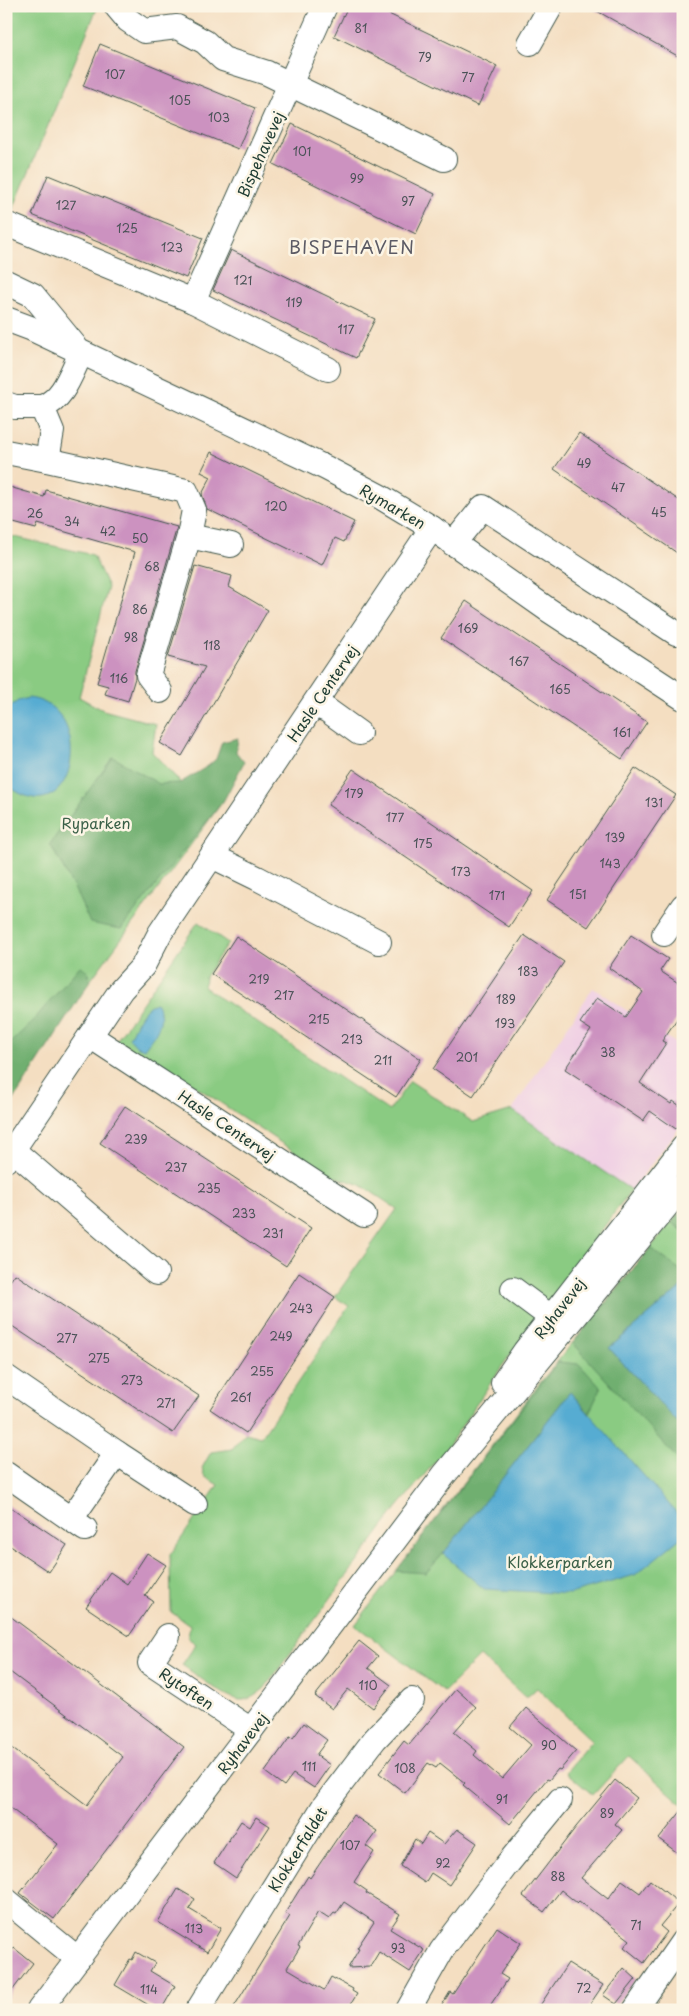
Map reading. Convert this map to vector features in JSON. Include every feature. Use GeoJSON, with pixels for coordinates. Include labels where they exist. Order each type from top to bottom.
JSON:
{"type":"FeatureCollection","features":[{"type":"Feature","properties":{"kind":"street","name":"Bispehavevej"},"geometry":{"type":"LineString","coordinates":[[193,301],[325,6]]}},
{"type":"Feature","properties":{"kind":"street"},"geometry":{"type":"LineString","coordinates":[[530,44],[552,6]]}},
{"type":"Feature","properties":{"kind":"street"},"geometry":{"type":"LineString","coordinates":[[116,7],[128,20],[144,31],[178,27],[205,42],[223,59],[267,73],[444,160]]}},
{"type":"Feature","properties":{"kind":"street"},"geometry":{"type":"LineString","coordinates":[[11,226],[193,301],[328,369]]}},
{"type":"Feature","properties":{"kind":"street","name":"Rymarken"},"geometry":{"type":"LineString","coordinates":[[6,282],[32,295],[80,353]]}},
{"type":"Feature","properties":{"kind":"street","name":"Rymarken"},"geometry":{"type":"LineString","coordinates":[[6,319],[30,328],[326,468],[379,496],[432,528],[547,609],[683,698]]}},
{"type":"Feature","properties":{"kind":"street"},"geometry":{"type":"LineString","coordinates":[[6,404],[15,407],[42,407],[53,403],[63,390],[80,353]]}},
{"type":"Feature","properties":{"kind":"street"},"geometry":{"type":"LineString","coordinates":[[42,407],[52,431],[47,460]]}},
{"type":"Feature","properties":{"kind":"street"},"geometry":{"type":"LineString","coordinates":[[6,452],[186,491],[194,510],[189,536],[148,675],[160,691]]}},
{"type":"Feature","properties":{"kind":"street"},"geometry":{"type":"LineString","coordinates":[[453,544],[483,507],[676,632]]}},
{"type":"Feature","properties":{"kind":"street","name":"Hasle Centervej"},"geometry":{"type":"LineString","coordinates":[[156,1273],[10,1155],[121,990],[143,966],[160,932],[432,528]]}},
{"type":"Feature","properties":{"kind":"street"},"geometry":{"type":"LineString","coordinates":[[189,536],[231,545]]}},
{"type":"Feature","properties":{"kind":"street"},"geometry":{"type":"LineString","coordinates":[[314,705],[326,710],[359,733]]}},
{"type":"Feature","properties":{"kind":"street"},"geometry":{"type":"LineString","coordinates":[[212,856],[266,882],[379,942]]}},
{"type":"Feature","properties":{"kind":"street"},"geometry":{"type":"LineString","coordinates":[[664,934],[683,906]]}},
{"type":"Feature","properties":{"kind":"street","name":"Hasle Centervej"},"geometry":{"type":"LineString","coordinates":[[90,1036],[364,1216]]}},
{"type":"Feature","properties":{"kind":"street","name":"Ryhavevej"},"geometry":{"type":"LineString","coordinates":[[444,1476],[512,1369],[683,1148]]}},
{"type":"Feature","properties":{"kind":"street","name":"Ryhavevej"},"geometry":{"type":"LineString","coordinates":[[39,2010],[444,1476],[683,1186]]}},
{"type":"Feature","properties":{"kind":"street"},"geometry":{"type":"LineString","coordinates":[[513,1289],[552,1318]]}},
{"type":"Feature","properties":{"kind":"street"},"geometry":{"type":"LineString","coordinates":[[6,1377],[195,1504]]}},
{"type":"Feature","properties":{"kind":"street"},"geometry":{"type":"LineString","coordinates":[[6,1474],[78,1524],[117,1453]]}},
{"type":"Feature","properties":{"kind":"street","name":"Rytoften"},"geometry":{"type":"LineString","coordinates":[[168,1636],[150,1663],[251,1730]]}},
{"type":"Feature","properties":{"kind":"street","name":"Klokkerfaldet"},"geometry":{"type":"LineString","coordinates":[[198,2010],[324,1806],[375,1738],[412,1700]]}},
{"type":"Feature","properties":{"kind":"street"},"geometry":{"type":"LineString","coordinates":[[408,2010],[442,1950],[505,1867],[560,1800]]}},
{"type":"Feature","properties":{"kind":"street"},"geometry":{"type":"LineString","coordinates":[[6,1900],[78,1959]]}},
{"type":"Feature","properties":{"kind":"street"},"geometry":{"type":"LineString","coordinates":[[635,2010],[683,1941]]}},
{"type":"Feature","properties":{"kind":"shaded area"},"geometry":{"type":"Polygon","coordinates":[[[593,988],[683,1048],[683,1123],[631,1190],[512,1110],[593,988]]]}},
{"type":"Feature","properties":{"kind":"green space"},"geometry":{"type":"Polygon","coordinates":[[[6,6],[98,6],[11,214],[6,213],[6,6]]]}},
{"type":"Feature","properties":{"kind":"green space","name":"Ryparken"},"geometry":{"type":"Polygon","coordinates":[[[6,535],[93,555],[108,587],[79,697],[103,710],[156,724],[152,752],[181,783],[224,800],[90,981],[6,1112],[6,535]]]}},
{"type":"Feature","properties":{"kind":"green space"},"geometry":{"type":"Polygon","coordinates":[[[238,738],[236,752],[244,762],[224,800],[121,929],[90,923],[75,890],[50,844],[113,757],[159,784],[180,783],[216,759],[222,742],[238,738]]]}},
{"type":"Feature","properties":{"kind":"green space"},"geometry":{"type":"Polygon","coordinates":[[[198,922],[228,943],[205,977],[204,987],[389,1111],[410,1081],[473,1122],[512,1110],[631,1190],[500,1369],[449,1445],[397,1508],[264,1689],[252,1697],[243,1700],[221,1692],[182,1665],[196,1644],[188,1638],[190,1625],[171,1612],[170,1555],[218,1485],[204,1476],[202,1468],[211,1452],[232,1449],[246,1433],[261,1437],[349,1306],[335,1297],[397,1209],[361,1185],[328,1174],[174,1072],[169,1079],[114,1044],[198,922]]]}},
{"type":"Feature","properties":{"kind":"green space"},"geometry":{"type":"Polygon","coordinates":[[[80,966],[87,972],[90,981],[6,1112],[6,1047],[32,1022],[80,966]]]}},
{"type":"Feature","properties":{"kind":"green space","name":"Klokkerparken"},"geometry":{"type":"Polygon","coordinates":[[[683,1208],[683,1805],[629,1756],[593,1795],[566,1772],[592,1741],[537,1688],[526,1698],[480,1656],[444,1692],[355,1625],[543,1379],[683,1208]]]}},
{"type":"Feature","properties":{"kind":"green space"},"geometry":{"type":"Polygon","coordinates":[[[683,1208],[683,1231],[671,1222],[683,1208]]]}},
{"type":"Feature","properties":{"kind":"green space"},"geometry":{"type":"Polygon","coordinates":[[[650,1248],[683,1272],[683,1286],[609,1348],[683,1428],[683,1465],[573,1343],[650,1248]]]}},
{"type":"Feature","properties":{"kind":"green space"},"geometry":{"type":"Polygon","coordinates":[[[558,1362],[579,1364],[601,1388],[589,1413],[570,1392],[426,1573],[396,1571],[558,1362]]]}},
{"type":"Feature","properties":{"kind":"water"},"geometry":{"type":"Polygon","coordinates":[[[28,698],[50,706],[64,723],[71,744],[70,765],[62,784],[49,796],[30,797],[6,784],[6,709],[18,701],[28,698]]]}},
{"type":"Feature","properties":{"kind":"water"},"geometry":{"type":"Polygon","coordinates":[[[156,1003],[161,1016],[160,1022],[144,1049],[136,1046],[129,1038],[143,1012],[156,1003]]]}},
{"type":"Feature","properties":{"kind":"water"},"geometry":{"type":"Polygon","coordinates":[[[683,1286],[683,1428],[609,1348],[683,1286]]]}},
{"type":"Feature","properties":{"kind":"water"},"geometry":{"type":"Polygon","coordinates":[[[570,1392],[683,1520],[683,1536],[635,1575],[570,1594],[484,1589],[443,1554],[570,1392]]]}},
{"type":"Feature","properties":{"kind":"building"},"geometry":{"type":"Polygon","coordinates":[[[348,6],[372,6],[497,66],[478,106],[334,36],[348,6]]]}},
{"type":"Feature","properties":{"kind":"building"},"geometry":{"type":"Polygon","coordinates":[[[588,6],[683,6],[683,59],[588,6]]]}},
{"type":"Feature","properties":{"kind":"building"},"geometry":{"type":"Polygon","coordinates":[[[100,44],[255,108],[238,149],[83,86],[100,44]]]}},
{"type":"Feature","properties":{"kind":"building"},"geometry":{"type":"Polygon","coordinates":[[[292,124],[435,194],[416,234],[273,164],[292,124]]]}},
{"type":"Feature","properties":{"kind":"building"},"geometry":{"type":"Polygon","coordinates":[[[48,175],[203,238],[186,278],[32,215],[48,175]]]}},
{"type":"Feature","properties":{"kind":"building"},"geometry":{"type":"Polygon","coordinates":[[[231,250],[375,319],[356,358],[213,290],[231,250]]]}},
{"type":"Feature","properties":{"kind":"building"},"geometry":{"type":"Polygon","coordinates":[[[579,433],[683,503],[683,557],[554,469],[579,433]]]}},
{"type":"Feature","properties":{"kind":"building"},"geometry":{"type":"Polygon","coordinates":[[[211,452],[354,522],[344,542],[335,538],[322,565],[207,509],[202,494],[211,477],[201,472],[211,452]]]}},
{"type":"Feature","properties":{"kind":"building"},"geometry":{"type":"Polygon","coordinates":[[[6,486],[44,497],[46,490],[177,527],[128,701],[105,694],[108,686],[97,683],[135,552],[38,524],[36,529],[6,521],[6,486]]]}},
{"type":"Feature","properties":{"kind":"building"},"geometry":{"type":"Polygon","coordinates":[[[195,566],[232,576],[229,587],[268,610],[182,756],[160,743],[205,667],[168,657],[195,566]]]}},
{"type":"Feature","properties":{"kind":"building"},"geometry":{"type":"Polygon","coordinates":[[[466,601],[647,722],[622,759],[441,638],[466,601]]]}},
{"type":"Feature","properties":{"kind":"building"},"geometry":{"type":"Polygon","coordinates":[[[635,768],[676,795],[588,927],[547,900],[635,768]]]}},
{"type":"Feature","properties":{"kind":"building"},"geometry":{"type":"Polygon","coordinates":[[[353,769],[533,891],[509,927],[328,805],[353,769]]]}},
{"type":"Feature","properties":{"kind":"building"},"geometry":{"type":"Polygon","coordinates":[[[524,935],[564,962],[473,1096],[433,1069],[524,935]]]}},
{"type":"Feature","properties":{"kind":"building"},"geometry":{"type":"Polygon","coordinates":[[[631,935],[668,959],[660,971],[683,986],[683,1010],[662,1041],[666,1043],[640,1083],[671,1104],[673,1101],[683,1108],[683,1118],[676,1129],[650,1111],[643,1121],[565,1069],[591,1030],[580,1023],[597,998],[626,1017],[643,992],[609,968],[631,935]]]}},
{"type":"Feature","properties":{"kind":"building"},"geometry":{"type":"Polygon","coordinates":[[[236,936],[421,1059],[396,1097],[211,974],[236,936]]]}},
{"type":"Feature","properties":{"kind":"building"},"geometry":{"type":"Polygon","coordinates":[[[125,1106],[311,1228],[286,1266],[100,1143],[125,1106]]]}},
{"type":"Feature","properties":{"kind":"building"},"geometry":{"type":"Polygon","coordinates":[[[299,1273],[335,1297],[246,1433],[210,1409],[299,1273]]]}},
{"type":"Feature","properties":{"kind":"building"},"geometry":{"type":"Polygon","coordinates":[[[15,1274],[199,1396],[173,1433],[6,1322],[6,1287],[15,1274]]]}},
{"type":"Feature","properties":{"kind":"building"},"geometry":{"type":"Polygon","coordinates":[[[6,1504],[67,1545],[49,1572],[6,1543],[6,1504]]]}},
{"type":"Feature","properties":{"kind":"building"},"geometry":{"type":"Polygon","coordinates":[[[147,1553],[166,1565],[145,1596],[153,1601],[129,1636],[86,1607],[110,1572],[127,1584],[147,1553]]]}},
{"type":"Feature","properties":{"kind":"building"},"geometry":{"type":"Polygon","coordinates":[[[6,1613],[184,1747],[54,1919],[20,1893],[58,1844],[6,1805],[6,1744],[87,1805],[123,1757],[6,1669],[6,1613]]]}},
{"type":"Feature","properties":{"kind":"building"},"geometry":{"type":"Polygon","coordinates":[[[359,1641],[378,1656],[368,1668],[391,1685],[373,1708],[348,1689],[332,1709],[315,1696],[359,1641]]]}},
{"type":"Feature","properties":{"kind":"building"},"geometry":{"type":"Polygon","coordinates":[[[456,1689],[476,1707],[454,1732],[477,1751],[474,1755],[502,1779],[531,1745],[510,1727],[526,1708],[576,1751],[560,1770],[558,1769],[549,1780],[547,1779],[510,1824],[440,1763],[436,1768],[428,1763],[405,1793],[379,1773],[404,1741],[409,1745],[456,1689]]]}},
{"type":"Feature","properties":{"kind":"building"},"geometry":{"type":"Polygon","coordinates":[[[304,1723],[327,1740],[316,1755],[330,1765],[314,1788],[293,1774],[284,1786],[265,1772],[290,1737],[293,1738],[304,1723]]]}},
{"type":"Feature","properties":{"kind":"building"},"geometry":{"type":"Polygon","coordinates":[[[615,1780],[637,1798],[615,1824],[622,1830],[581,1878],[608,1899],[622,1880],[640,1893],[650,1880],[679,1903],[660,1926],[667,1932],[644,1963],[624,1947],[630,1940],[579,1901],[577,1903],[561,1890],[544,1912],[523,1896],[615,1780]]]}},
{"type":"Feature","properties":{"kind":"building"},"geometry":{"type":"Polygon","coordinates":[[[683,1809],[683,1857],[659,1839],[683,1809]]]}},
{"type":"Feature","properties":{"kind":"building"},"geometry":{"type":"Polygon","coordinates":[[[353,1815],[377,1831],[366,1846],[374,1852],[354,1882],[367,1891],[366,1893],[400,1914],[390,1929],[424,1950],[410,1972],[379,1952],[370,1967],[348,1968],[359,1949],[357,1948],[374,1922],[344,1902],[336,1914],[334,1913],[329,1919],[318,1912],[287,1968],[324,1990],[331,1977],[353,1989],[352,1991],[357,1994],[347,2010],[232,2010],[290,1916],[285,1913],[308,1876],[310,1878],[353,1815]]]}},
{"type":"Feature","properties":{"kind":"building"},"geometry":{"type":"Polygon","coordinates":[[[256,1817],[270,1826],[236,1878],[214,1863],[241,1821],[250,1827],[256,1817]]]}},
{"type":"Feature","properties":{"kind":"building"},"geometry":{"type":"Polygon","coordinates":[[[457,1829],[477,1843],[449,1885],[431,1873],[425,1883],[400,1866],[415,1839],[421,1844],[428,1833],[444,1844],[457,1829]]]}},
{"type":"Feature","properties":{"kind":"building"},"geometry":{"type":"Polygon","coordinates":[[[178,1889],[195,1899],[189,1909],[221,1928],[207,1952],[158,1922],[178,1889]]]}},
{"type":"Feature","properties":{"kind":"building"},"geometry":{"type":"Polygon","coordinates":[[[497,1927],[521,1943],[500,1974],[508,1979],[487,2010],[439,2010],[450,1992],[453,1994],[497,1927]]]}},
{"type":"Feature","properties":{"kind":"building"},"geometry":{"type":"Polygon","coordinates":[[[14,1948],[33,1963],[6,1999],[6,1958],[14,1948]]]}},
{"type":"Feature","properties":{"kind":"building"},"geometry":{"type":"Polygon","coordinates":[[[136,1952],[155,1963],[150,1971],[175,1986],[161,2010],[157,2010],[115,1985],[136,1952]]]}},
{"type":"Feature","properties":{"kind":"building"},"geometry":{"type":"Polygon","coordinates":[[[568,1963],[603,1985],[586,2010],[537,2010],[568,1963]]]}},
{"type":"Feature","properties":{"kind":"building"},"geometry":{"type":"Polygon","coordinates":[[[624,1968],[636,1979],[616,2004],[603,1995],[624,1968]]]}},
{"type":"Feature","properties":{"kind":"district","name":"BISPEHAVEN"},"geometry":{"type":"Point","coordinates":[352,246]}}]}
